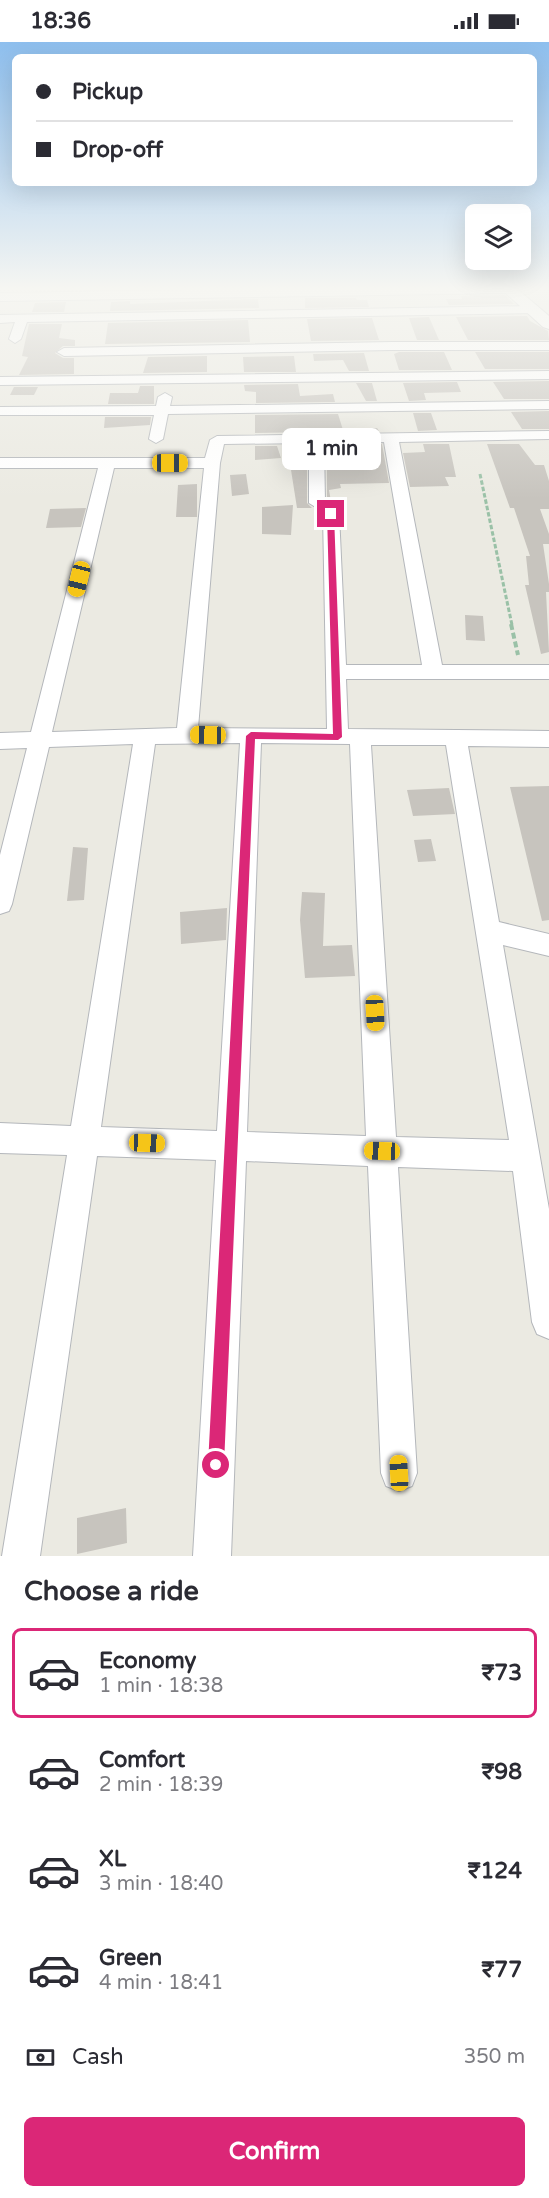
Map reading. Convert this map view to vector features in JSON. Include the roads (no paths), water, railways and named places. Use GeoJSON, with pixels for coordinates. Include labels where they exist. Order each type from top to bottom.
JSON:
{"type":"FeatureCollection","features":[{"type":"Feature","properties":{"kind":"street"},"geometry":{"type":"LineString","coordinates":[[395,358],[408,406],[409,437]]}},
{"type":"Feature","properties":{"kind":"street"},"geometry":{"type":"LineString","coordinates":[[0,381],[549,375]]}},
{"type":"Feature","properties":{"kind":"street"},"geometry":{"type":"LineString","coordinates":[[156,440],[170,378]]}},
{"type":"Feature","properties":{"kind":"street"},"geometry":{"type":"LineString","coordinates":[[0,411],[549,405]]}},
{"type":"Feature","properties":{"kind":"street"},"geometry":{"type":"LineString","coordinates":[[187,735],[212,463],[217,440],[549,435]]}},
{"type":"Feature","properties":{"kind":"street"},"geometry":{"type":"LineString","coordinates":[[391,438],[432,671]]}},
{"type":"Feature","properties":{"kind":"street"},"geometry":{"type":"LineString","coordinates":[[316,439],[324,508],[336,672],[349,737],[382,1151],[399,1473]]}},
{"type":"Feature","properties":{"kind":"street"},"geometry":{"type":"LineString","coordinates":[[0,904],[107,463]]}},
{"type":"Feature","properties":{"kind":"street"},"geometry":{"type":"LineString","coordinates":[[1,466],[212,463]]}},
{"type":"Feature","properties":{"kind":"street"},"geometry":{"type":"LineString","coordinates":[[336,672],[549,672]]}},
{"type":"Feature","properties":{"kind":"street"},"geometry":{"type":"LineString","coordinates":[[0,741],[187,735],[549,740]]}},
{"type":"Feature","properties":{"kind":"street"},"geometry":{"type":"LineString","coordinates":[[21,1556],[145,736]]}},
{"type":"Feature","properties":{"kind":"street"},"geometry":{"type":"LineString","coordinates":[[212,1556],[251,736]]}},
{"type":"Feature","properties":{"kind":"street"},"geometry":{"type":"LineString","coordinates":[[456,739],[526,1156],[549,1322]]}},
{"type":"Feature","properties":{"kind":"street"},"geometry":{"type":"LineString","coordinates":[[487,930],[549,945]]}},
{"type":"Feature","properties":{"kind":"street"},"geometry":{"type":"LineString","coordinates":[[0,1138],[526,1156]]}}]}
